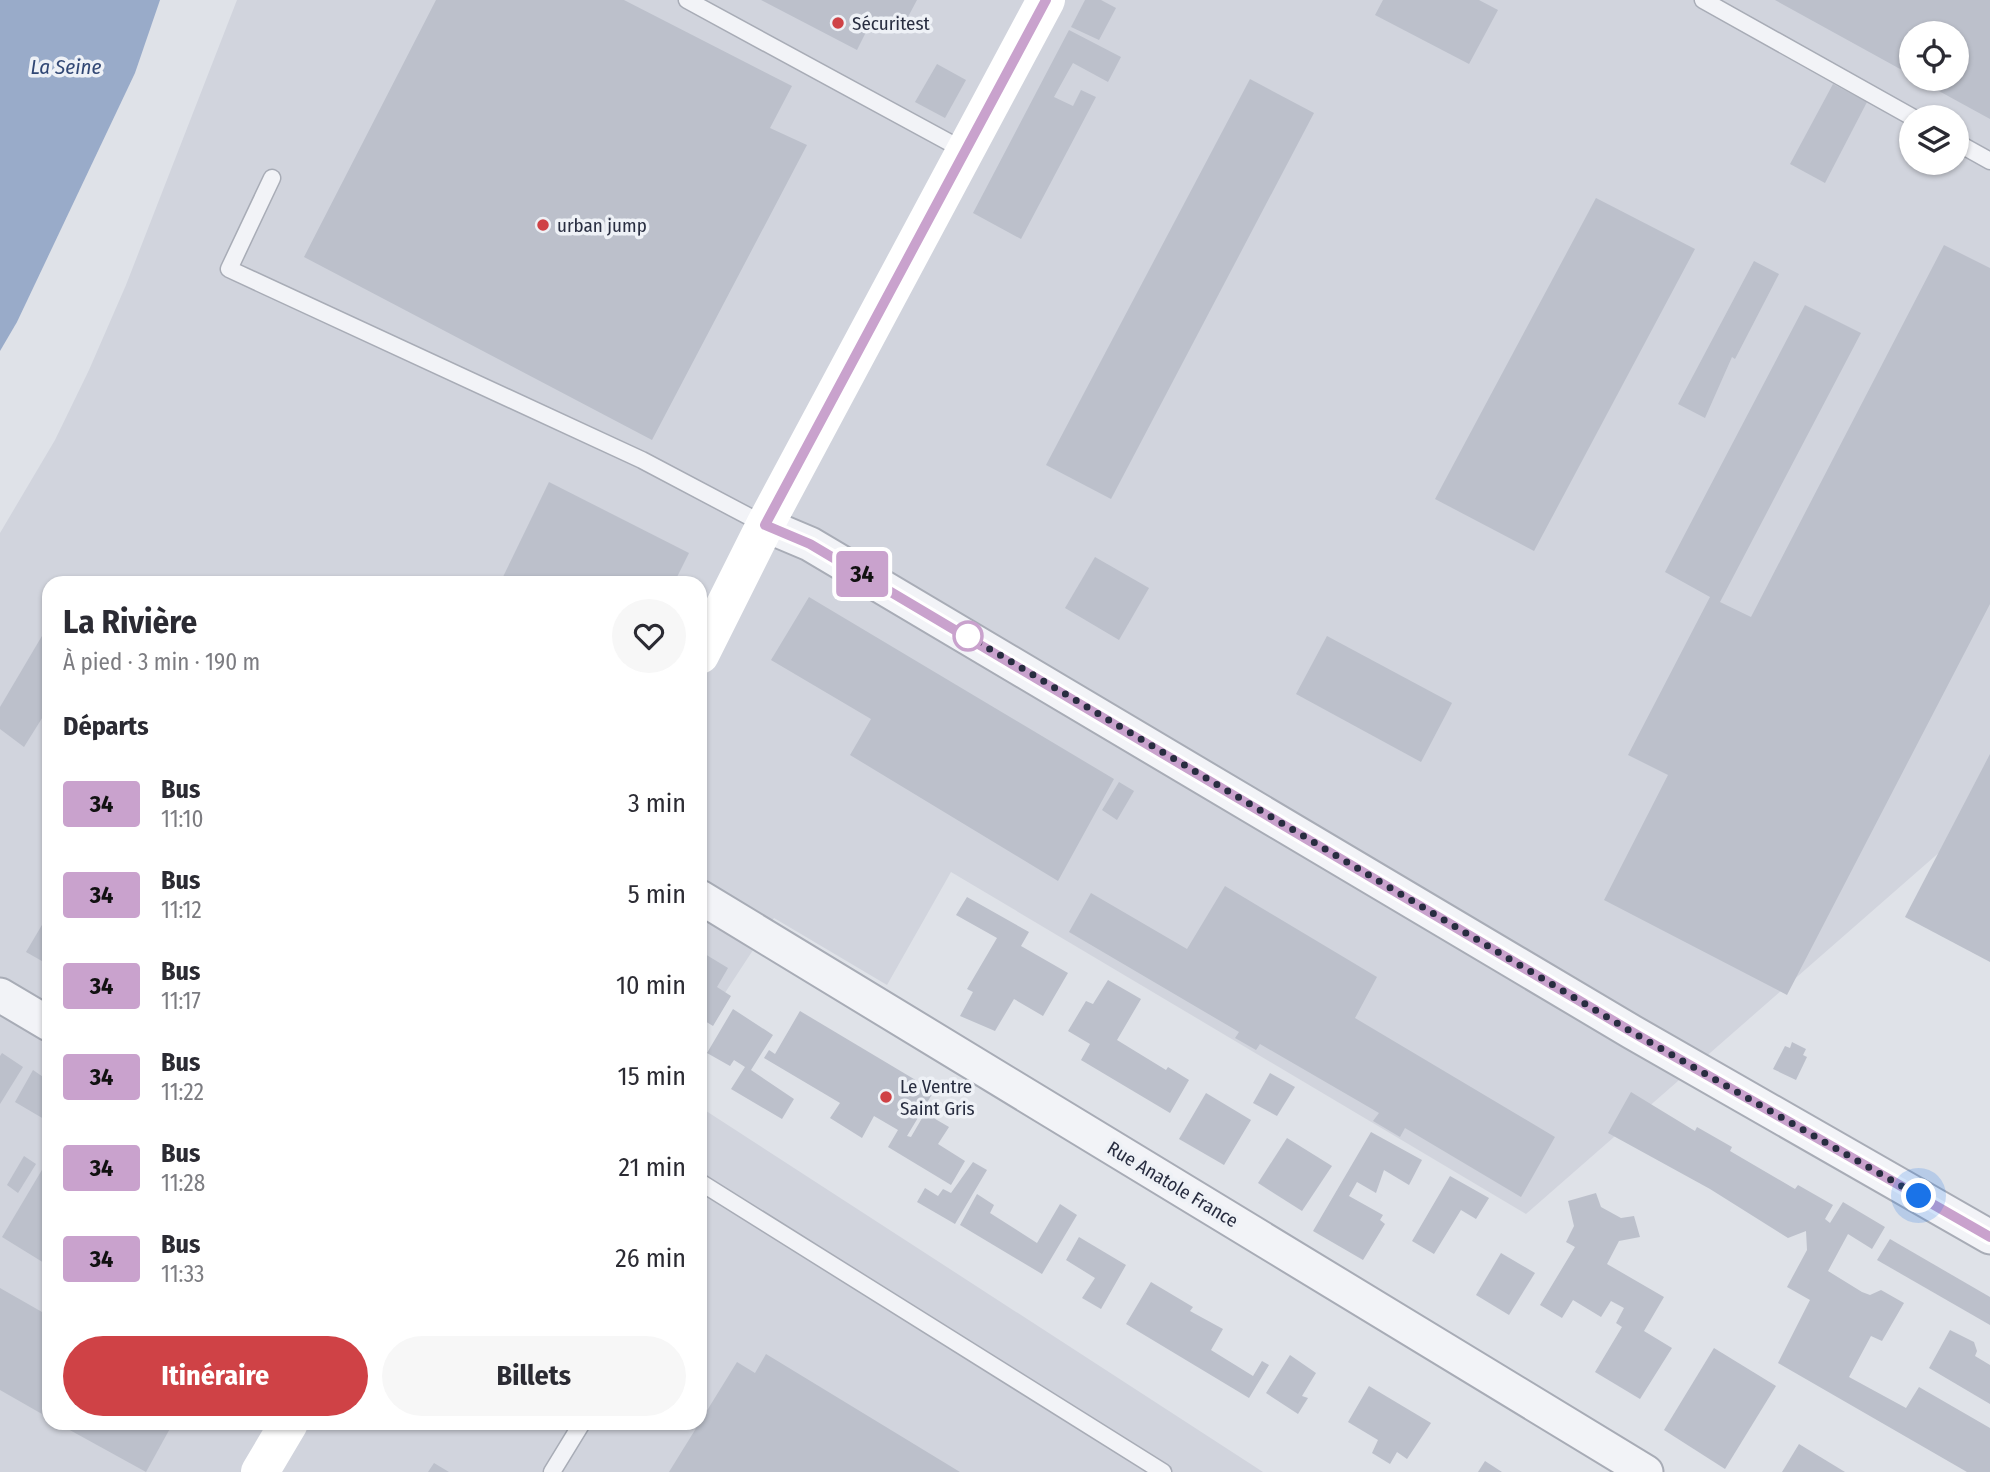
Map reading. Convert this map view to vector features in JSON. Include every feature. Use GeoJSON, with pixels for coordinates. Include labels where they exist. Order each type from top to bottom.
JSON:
{"type":"FeatureCollection","features":[{"type":"Feature","properties":{"kind":"street"},"geometry":{"type":"LineString","coordinates":[[707,641],[765,525],[1046,0]]}},
{"type":"Feature","properties":{"kind":"street"},"geometry":{"type":"LineString","coordinates":[[765,525],[822,551],[1632,1032],[1990,1237]]}},
{"type":"Feature","properties":{"kind":"street","name":"Rue Anatole France"},"geometry":{"type":"LineString","coordinates":[[707,901],[1646,1472]]}},
{"type":"Feature","properties":{"kind":"street"},"geometry":{"type":"LineString","coordinates":[[0,995],[42,1020]]}},
{"type":"Feature","properties":{"kind":"street"},"geometry":{"type":"LineString","coordinates":[[260,1472],[285,1430]]}},
{"type":"Feature","properties":{"kind":"lane"},"geometry":{"type":"LineString","coordinates":[[687,0],[965,151]]}},
{"type":"Feature","properties":{"kind":"lane"},"geometry":{"type":"LineString","coordinates":[[1703,0],[1899,110]]}},
{"type":"Feature","properties":{"kind":"lane"},"geometry":{"type":"LineString","coordinates":[[1969,149],[1990,161]]}},
{"type":"Feature","properties":{"kind":"lane"},"geometry":{"type":"LineString","coordinates":[[272,178],[229,269],[642,460],[765,525]]}},
{"type":"Feature","properties":{"kind":"lane"},"geometry":{"type":"LineString","coordinates":[[707,1186],[1163,1472]]}},
{"type":"Feature","properties":{"kind":"lane"},"geometry":{"type":"LineString","coordinates":[[552,1472],[578,1430]]}},
{"type":"Feature","properties":{"kind":"shaded area"},"geometry":{"type":"Polygon","coordinates":[[[237,0],[1990,0],[1990,808],[1526,1214],[951,872],[887,985],[774,918],[707,1020],[707,576],[42,576],[42,1430],[707,1430],[707,1112],[1263,1472],[0,1472],[0,533],[55,440],[126,285],[237,0]]]}},
{"type":"Feature","properties":{"kind":"water","name":"La Seine"},"geometry":{"type":"Polygon","coordinates":[[[0,0],[160,0],[135,73],[17,322],[0,351],[0,0]]]}},
{"type":"Feature","properties":{"kind":"building","name":"urban jump"},"geometry":{"type":"Polygon","coordinates":[[[436,0],[624,0],[792,86],[770,128],[807,145],[652,440],[304,257],[436,0]]]}},
{"type":"Feature","properties":{"kind":"building","name":"Sécuritest"},"geometry":{"type":"Polygon","coordinates":[[[761,0],[917,0],[901,30],[874,16],[857,50],[761,0]]]}},
{"type":"Feature","properties":{"kind":"building"},"geometry":{"type":"Polygon","coordinates":[[[1085,0],[1101,0],[1116,8],[1099,40],[1071,27],[1085,0]]]}},
{"type":"Feature","properties":{"kind":"building"},"geometry":{"type":"Polygon","coordinates":[[[1383,0],[1479,0],[1498,10],[1469,64],[1375,15],[1383,0]]]}},
{"type":"Feature","properties":{"kind":"building"},"geometry":{"type":"Polygon","coordinates":[[[1775,0],[1990,0],[1990,119],[1969,105],[1939,91],[1969,91],[1969,21],[1899,21],[1899,68],[1775,0]]]}},
{"type":"Feature","properties":{"kind":"building"},"geometry":{"type":"Polygon","coordinates":[[[1069,30],[1121,57],[1108,82],[1073,63],[1054,97],[1073,106],[1081,90],[1096,97],[1021,239],[973,213],[1069,30]]]}},
{"type":"Feature","properties":{"kind":"building"},"geometry":{"type":"Polygon","coordinates":[[[937,64],[966,80],[945,118],[915,102],[937,64]]]}},
{"type":"Feature","properties":{"kind":"building"},"geometry":{"type":"Polygon","coordinates":[[[1250,79],[1314,113],[1111,499],[1046,465],[1250,79]]]}},
{"type":"Feature","properties":{"kind":"building"},"geometry":{"type":"Polygon","coordinates":[[[1833,84],[1867,102],[1825,183],[1790,164],[1833,84]]]}},
{"type":"Feature","properties":{"kind":"building"},"geometry":{"type":"Polygon","coordinates":[[[1596,198],[1695,249],[1534,551],[1435,499],[1596,198]]]}},
{"type":"Feature","properties":{"kind":"building"},"geometry":{"type":"Polygon","coordinates":[[[1944,245],[1990,268],[1990,604],[1787,995],[1604,900],[1668,775],[1628,755],[1710,597],[1665,572],[1805,305],[1861,333],[1720,602],[1751,617],[1944,245]]]}},
{"type":"Feature","properties":{"kind":"building"},"geometry":{"type":"Polygon","coordinates":[[[1754,261],[1779,274],[1735,359],[1732,357],[1705,418],[1678,404],[1754,261]]]}},
{"type":"Feature","properties":{"kind":"building"},"geometry":{"type":"Polygon","coordinates":[[[549,482],[689,553],[678,576],[503,576],[549,482]]]}},
{"type":"Feature","properties":{"kind":"building"},"geometry":{"type":"Polygon","coordinates":[[[1095,557],[1149,588],[1119,640],[1065,608],[1095,557]]]}},
{"type":"Feature","properties":{"kind":"building"},"geometry":{"type":"Polygon","coordinates":[[[809,597],[1114,779],[1058,881],[850,755],[871,719],[771,660],[809,597]]]}},
{"type":"Feature","properties":{"kind":"building"},"geometry":{"type":"Polygon","coordinates":[[[42,636],[42,718],[24,747],[0,729],[0,707],[42,636]]]}},
{"type":"Feature","properties":{"kind":"building"},"geometry":{"type":"Polygon","coordinates":[[[1327,636],[1452,703],[1421,762],[1296,694],[1327,636]]]}},
{"type":"Feature","properties":{"kind":"building"},"geometry":{"type":"Polygon","coordinates":[[[1990,754],[1990,962],[1905,917],[1990,754]]]}},
{"type":"Feature","properties":{"kind":"building"},"geometry":{"type":"Polygon","coordinates":[[[1119,782],[1134,791],[1117,820],[1102,810],[1119,782]]]}},
{"type":"Feature","properties":{"kind":"building"},"geometry":{"type":"Polygon","coordinates":[[[1225,886],[1377,977],[1355,1018],[1555,1137],[1521,1197],[1405,1128],[1400,1137],[1373,1121],[1379,1113],[1260,1044],[1256,1050],[1235,1038],[1239,1032],[1069,932],[1091,893],[1187,949],[1225,886]]]}},
{"type":"Feature","properties":{"kind":"building"},"geometry":{"type":"Polygon","coordinates":[[[967,897],[1029,932],[1021,946],[1068,973],[1043,1016],[1014,999],[995,1031],[960,1016],[973,992],[967,989],[997,938],[956,915],[967,897]]]}},
{"type":"Feature","properties":{"kind":"building"},"geometry":{"type":"Polygon","coordinates":[[[42,925],[42,961],[26,952],[42,925]]]}},
{"type":"Feature","properties":{"kind":"building"},"geometry":{"type":"Polygon","coordinates":[[[707,955],[728,968],[717,987],[731,996],[713,1026],[707,1022],[707,955]]]}},
{"type":"Feature","properties":{"kind":"building"},"geometry":{"type":"Polygon","coordinates":[[[1108,980],[1141,999],[1117,1040],[1166,1070],[1168,1067],[1189,1080],[1170,1113],[1081,1060],[1090,1044],[1068,1031],[1086,1001],[1093,1004],[1108,980]]]}},
{"type":"Feature","properties":{"kind":"building"},"geometry":{"type":"Polygon","coordinates":[[[733,1009],[773,1035],[751,1070],[794,1099],[782,1119],[731,1089],[745,1067],[734,1060],[730,1066],[707,1053],[733,1009]]]}},
{"type":"Feature","properties":{"kind":"building"},"geometry":{"type":"Polygon","coordinates":[[[800,1011],[934,1091],[907,1136],[911,1137],[925,1113],[949,1127],[938,1144],[965,1161],[951,1185],[888,1147],[898,1130],[874,1116],[862,1138],[830,1118],[840,1103],[764,1058],[769,1050],[775,1054],[800,1011]]]}},
{"type":"Feature","properties":{"kind":"building"},"geometry":{"type":"Polygon","coordinates":[[[1792,1042],[1806,1049],[1803,1055],[1807,1057],[1796,1080],[1773,1069],[1785,1046],[1790,1048],[1792,1042]]]}},
{"type":"Feature","properties":{"kind":"building"},"geometry":{"type":"Polygon","coordinates":[[[2,1053],[23,1067],[0,1104],[0,1056],[2,1053]]]}},
{"type":"Feature","properties":{"kind":"building"},"geometry":{"type":"Polygon","coordinates":[[[33,1070],[42,1076],[42,1118],[15,1102],[33,1070]]]}},
{"type":"Feature","properties":{"kind":"building"},"geometry":{"type":"Polygon","coordinates":[[[1270,1073],[1295,1087],[1277,1116],[1253,1103],[1270,1073]]]}},
{"type":"Feature","properties":{"kind":"building"},"geometry":{"type":"Polygon","coordinates":[[[1631,1092],[1695,1131],[1697,1127],[1732,1147],[1730,1151],[1795,1189],[1798,1185],[1833,1205],[1825,1219],[1830,1223],[1843,1202],[1885,1227],[1872,1249],[1848,1234],[1828,1271],[1862,1292],[1870,1295],[1881,1290],[1904,1303],[1882,1341],[1871,1336],[1849,1377],[1906,1408],[1919,1387],[1990,1428],[1990,1472],[1967,1472],[1778,1363],[1810,1300],[1787,1287],[1807,1250],[1806,1231],[1788,1238],[1710,1189],[1608,1133],[1631,1092]]]}},
{"type":"Feature","properties":{"kind":"building"},"geometry":{"type":"Polygon","coordinates":[[[1206,1093],[1251,1120],[1224,1165],[1179,1139],[1206,1093]]]}},
{"type":"Feature","properties":{"kind":"building"},"geometry":{"type":"Polygon","coordinates":[[[1371,1132],[1422,1160],[1409,1185],[1384,1170],[1376,1193],[1357,1182],[1349,1196],[1383,1215],[1380,1220],[1385,1224],[1363,1260],[1313,1231],[1371,1132]]]}},
{"type":"Feature","properties":{"kind":"building"},"geometry":{"type":"Polygon","coordinates":[[[1287,1138],[1332,1166],[1302,1211],[1258,1183],[1287,1138]]]}},
{"type":"Feature","properties":{"kind":"building"},"geometry":{"type":"Polygon","coordinates":[[[24,1156],[36,1164],[18,1193],[7,1185],[24,1156]]]}},
{"type":"Feature","properties":{"kind":"building"},"geometry":{"type":"Polygon","coordinates":[[[973,1162],[987,1170],[955,1224],[917,1202],[925,1188],[938,1196],[943,1189],[951,1193],[973,1162]]]}},
{"type":"Feature","properties":{"kind":"building"},"geometry":{"type":"Polygon","coordinates":[[[42,1170],[42,1262],[2,1237],[42,1170]]]}},
{"type":"Feature","properties":{"kind":"building"},"geometry":{"type":"Polygon","coordinates":[[[1450,1176],[1489,1198],[1476,1219],[1461,1210],[1434,1254],[1412,1241],[1450,1176]]]}},
{"type":"Feature","properties":{"kind":"building"},"geometry":{"type":"Polygon","coordinates":[[[1596,1193],[1601,1207],[1621,1218],[1634,1216],[1640,1237],[1619,1241],[1607,1264],[1664,1297],[1644,1331],[1672,1348],[1640,1399],[1595,1372],[1622,1327],[1616,1323],[1624,1308],[1611,1301],[1601,1317],[1573,1300],[1562,1318],[1540,1305],[1575,1247],[1566,1242],[1574,1226],[1568,1201],[1596,1193]]]}},
{"type":"Feature","properties":{"kind":"building"},"geometry":{"type":"Polygon","coordinates":[[[977,1194],[994,1205],[990,1213],[1037,1243],[1060,1204],[1077,1215],[1042,1274],[960,1225],[977,1194]]]}},
{"type":"Feature","properties":{"kind":"building"},"geometry":{"type":"Polygon","coordinates":[[[1079,1237],[1126,1265],[1101,1309],[1082,1298],[1095,1278],[1066,1260],[1079,1237]]]}},
{"type":"Feature","properties":{"kind":"building"},"geometry":{"type":"Polygon","coordinates":[[[1890,1239],[1990,1297],[1990,1325],[1877,1260],[1890,1239]]]}},
{"type":"Feature","properties":{"kind":"building"},"geometry":{"type":"Polygon","coordinates":[[[1501,1253],[1535,1273],[1509,1315],[1476,1295],[1501,1253]]]}},
{"type":"Feature","properties":{"kind":"building"},"geometry":{"type":"Polygon","coordinates":[[[1151,1282],[1193,1307],[1190,1311],[1223,1329],[1211,1350],[1253,1376],[1262,1361],[1269,1365],[1249,1398],[1126,1324],[1151,1282]]]}},
{"type":"Feature","properties":{"kind":"building"},"geometry":{"type":"Polygon","coordinates":[[[0,1288],[42,1312],[42,1414],[0,1390],[0,1288]]]}},
{"type":"Feature","properties":{"kind":"building"},"geometry":{"type":"Polygon","coordinates":[[[1950,1330],[1974,1342],[1977,1351],[1975,1356],[1990,1365],[1990,1404],[1929,1368],[1950,1330]]]}},
{"type":"Feature","properties":{"kind":"building"},"geometry":{"type":"Polygon","coordinates":[[[1714,1348],[1776,1386],[1725,1469],[1664,1430],[1714,1348]]]}},
{"type":"Feature","properties":{"kind":"building"},"geometry":{"type":"Polygon","coordinates":[[[766,1354],[960,1472],[669,1472],[695,1430],[707,1430],[707,1411],[737,1362],[755,1373],[766,1354]]]}},
{"type":"Feature","properties":{"kind":"building"},"geometry":{"type":"Polygon","coordinates":[[[1290,1355],[1316,1373],[1302,1396],[1308,1398],[1298,1414],[1266,1393],[1290,1355]]]}},
{"type":"Feature","properties":{"kind":"building"},"geometry":{"type":"Polygon","coordinates":[[[1369,1386],[1431,1423],[1407,1459],[1397,1452],[1390,1464],[1372,1453],[1378,1440],[1348,1422],[1369,1386]]]}},
{"type":"Feature","properties":{"kind":"building"},"geometry":{"type":"Polygon","coordinates":[[[70,1430],[169,1430],[146,1472],[70,1430]]]}},
{"type":"Feature","properties":{"kind":"building"},"geometry":{"type":"Polygon","coordinates":[[[1799,1444],[1845,1472],[1782,1472],[1799,1444]]]}},
{"type":"Feature","properties":{"kind":"building"},"geometry":{"type":"Polygon","coordinates":[[[1485,1461],[1502,1472],[1478,1472],[1485,1461]]]}},
{"type":"Feature","properties":{"kind":"building"},"geometry":{"type":"Polygon","coordinates":[[[434,1463],[449,1472],[428,1472],[434,1463]]]}},
{"type":"Feature","properties":{"kind":"bus line","name":"34"},"geometry":{"type":"LineString","coordinates":[[1046,0],[765,525],[810,544],[1632,1032],[1990,1237]]}},
{"type":"Feature","properties":{"kind":"place","name":"Sécuritest"},"geometry":{"type":"Point","coordinates":[838,23]}},
{"type":"Feature","properties":{"kind":"place","name":"urban jump"},"geometry":{"type":"Point","coordinates":[543,225]}},
{"type":"Feature","properties":{"kind":"place","name":"Le Ventre Saint Gris"},"geometry":{"type":"Point","coordinates":[886,1097]}},
{"type":"Feature","properties":{"kind":"route"},"geometry":{"type":"LineString","coordinates":[[968,636],[1632,1032],[1919,1196]]}}]}
